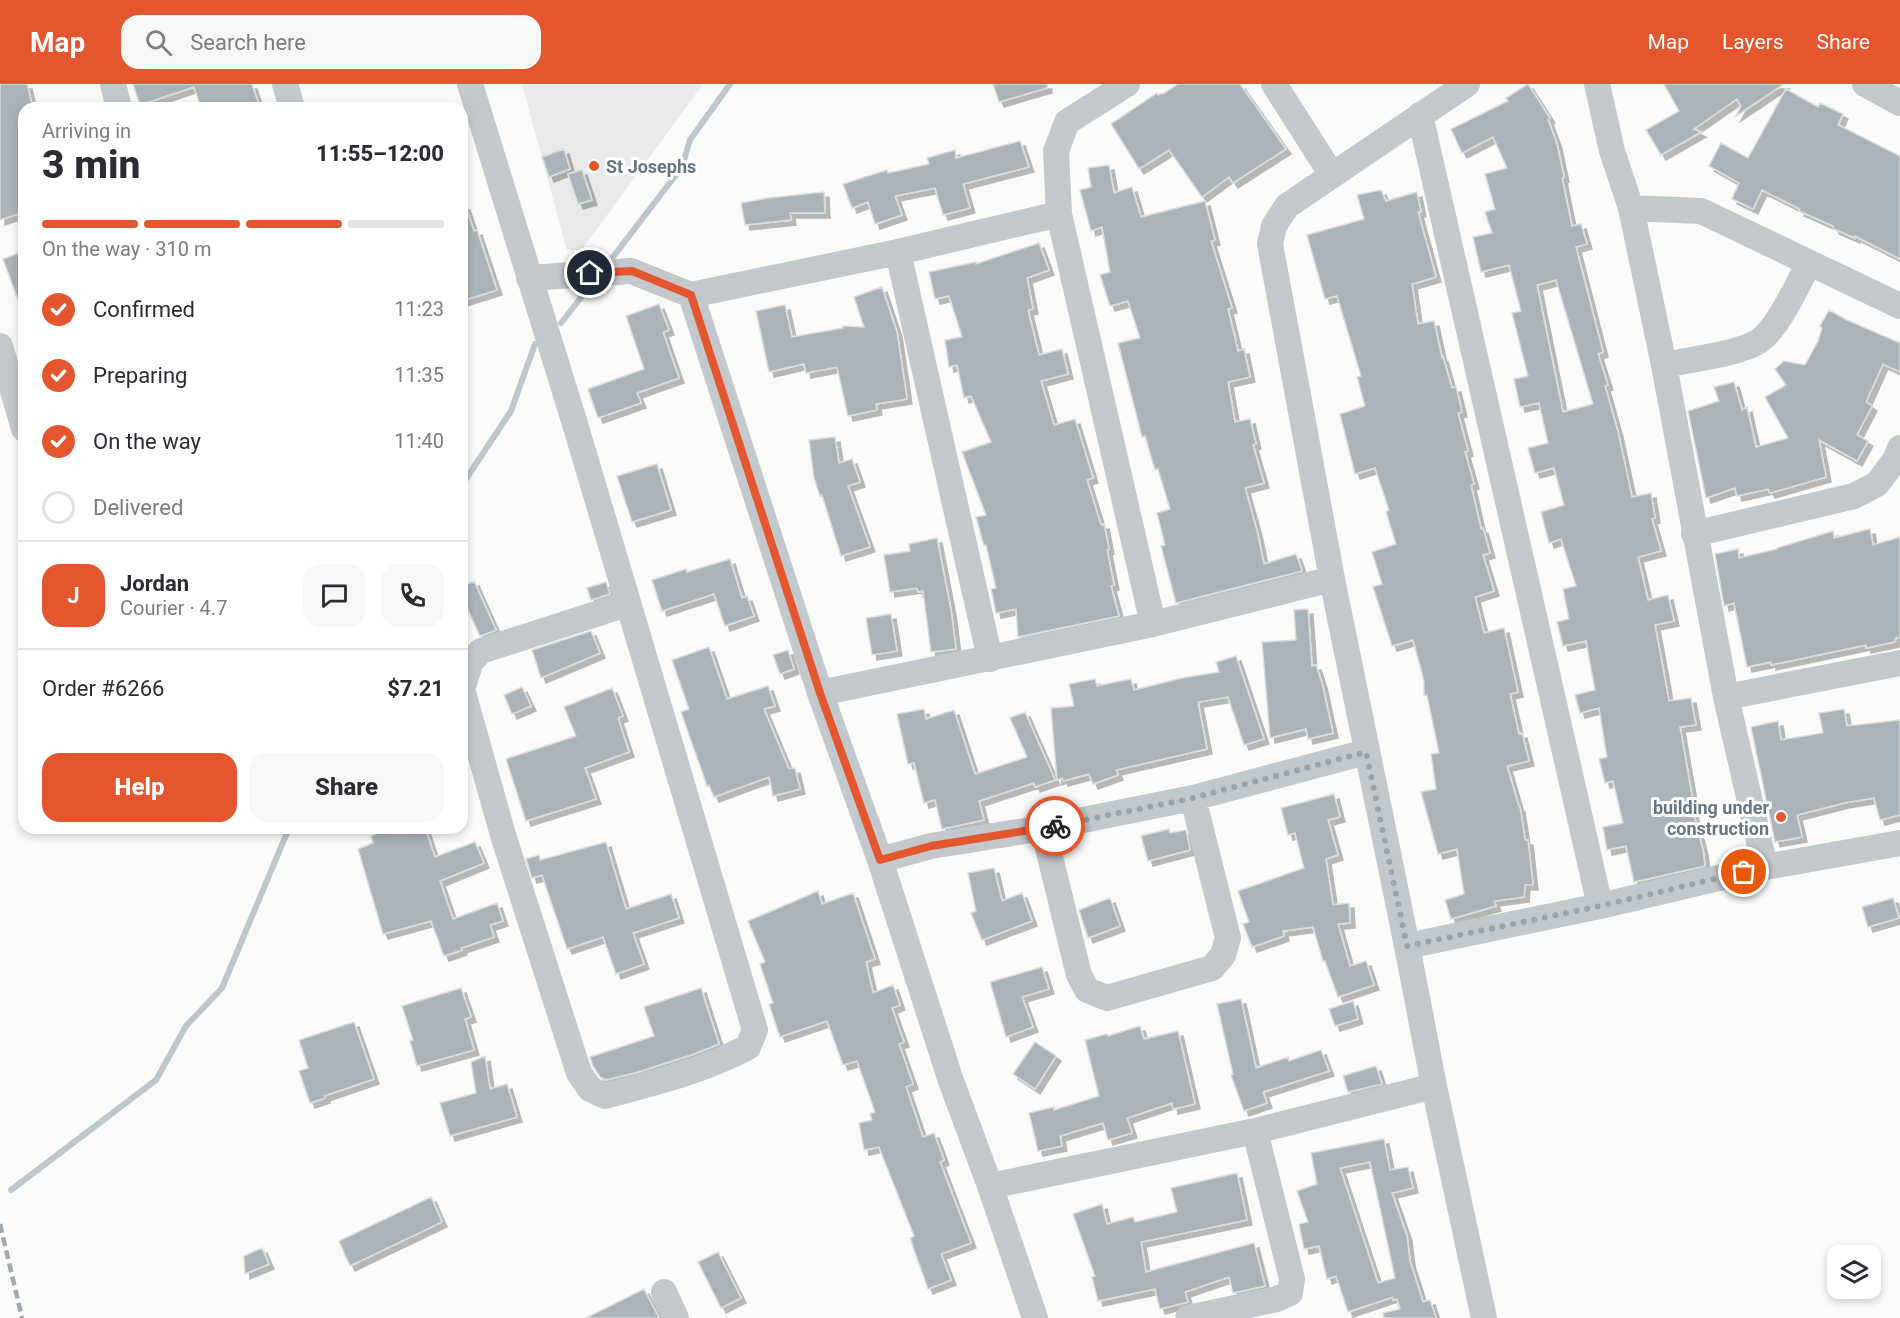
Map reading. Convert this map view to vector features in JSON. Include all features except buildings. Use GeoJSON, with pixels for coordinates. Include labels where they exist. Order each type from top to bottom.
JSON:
{"type":"FeatureCollection","features":[{"type":"Feature","properties":{"kind":"street"},"geometry":{"type":"LineString","coordinates":[[112,84],[117,102]]}},
{"type":"Feature","properties":{"kind":"street"},"geometry":{"type":"LineString","coordinates":[[285,84],[290,102]]}},
{"type":"Feature","properties":{"kind":"street"},"geometry":{"type":"LineString","coordinates":[[468,710],[503,835],[579,1073],[590,1089],[605,1096],[675,1077],[729,1057],[748,1047],[754,1030],[750,1009],[575,424],[470,84]]}},
{"type":"Feature","properties":{"kind":"street"},"geometry":{"type":"LineString","coordinates":[[1127,84],[1067,122],[1056,151],[1059,214],[1153,624]]}},
{"type":"Feature","properties":{"kind":"street"},"geometry":{"type":"LineString","coordinates":[[1274,84],[1332,175]]}},
{"type":"Feature","properties":{"kind":"street"},"geometry":{"type":"LineString","coordinates":[[1467,84],[1287,206],[1274,226],[1270,244],[1366,752],[1484,1318]]}},
{"type":"Feature","properties":{"kind":"street"},"geometry":{"type":"LineString","coordinates":[[1597,84],[1612,151],[1631,208],[1664,365],[1726,697],[1765,867]]}},
{"type":"Feature","properties":{"kind":"street"},"geometry":{"type":"LineString","coordinates":[[1871,86],[1900,103]]}},
{"type":"Feature","properties":{"kind":"street"},"geometry":{"type":"LineString","coordinates":[[1420,115],[1600,906]]}},
{"type":"Feature","properties":{"kind":"street"},"geometry":{"type":"LineString","coordinates":[[1631,208],[1701,211],[1900,306]]}},
{"type":"Feature","properties":{"kind":"street"},"geometry":{"type":"LineString","coordinates":[[529,278],[632,271],[691,295],[898,252],[1059,214]]}},
{"type":"Feature","properties":{"kind":"street"},"geometry":{"type":"LineString","coordinates":[[898,252],[990,659]]}},
{"type":"Feature","properties":{"kind":"street"},"geometry":{"type":"LineString","coordinates":[[1664,365],[1742,349],[1759,341],[1773,327],[1809,263]]}},
{"type":"Feature","properties":{"kind":"street"},"geometry":{"type":"LineString","coordinates":[[691,295],[820,693],[880,860],[950,1078],[1035,1318]]}},
{"type":"Feature","properties":{"kind":"street"},"geometry":{"type":"LineString","coordinates":[[0,346],[18,408]]}},
{"type":"Feature","properties":{"kind":"street"},"geometry":{"type":"LineString","coordinates":[[1694,534],[1854,496],[1877,484],[1895,460],[1900,448]]}},
{"type":"Feature","properties":{"kind":"street"},"geometry":{"type":"LineString","coordinates":[[820,693],[1153,624],[1332,579]]}},
{"type":"Feature","properties":{"kind":"street"},"geometry":{"type":"LineString","coordinates":[[468,670],[471,661],[481,651],[627,604]]}},
{"type":"Feature","properties":{"kind":"street"},"geometry":{"type":"LineString","coordinates":[[1726,697],[1900,663]]}},
{"type":"Feature","properties":{"kind":"street"},"geometry":{"type":"LineString","coordinates":[[880,860],[931,846],[1043,828],[1193,798],[1366,752]]}},
{"type":"Feature","properties":{"kind":"street"},"geometry":{"type":"LineString","coordinates":[[1043,828],[1079,975],[1087,990],[1107,998],[1212,968],[1222,955],[1228,938],[1193,798]]}},
{"type":"Feature","properties":{"kind":"street"},"geometry":{"type":"LineString","coordinates":[[1407,946],[1600,906],[1765,867],[1900,843]]}},
{"type":"Feature","properties":{"kind":"street"},"geometry":{"type":"LineString","coordinates":[[990,1186],[1255,1131],[1434,1086]]}},
{"type":"Feature","properties":{"kind":"street"},"geometry":{"type":"LineString","coordinates":[[1188,1318],[1277,1299],[1290,1293],[1292,1278],[1255,1131]]}},
{"type":"Feature","properties":{"kind":"street"},"geometry":{"type":"LineString","coordinates":[[664,1292],[676,1318]]}},
{"type":"Feature","properties":{"kind":"shaded area","name":"St Josephs"},"geometry":{"type":"Polygon","coordinates":[[[522,84],[703,84],[583,248],[567,251],[522,84]]]}},
{"type":"Feature","properties":{"kind":"waterway"},"geometry":{"type":"LineString","coordinates":[[606,266],[682,167],[690,140],[730,84]]}},
{"type":"Feature","properties":{"kind":"waterway"},"geometry":{"type":"LineString","coordinates":[[561,323],[594,281]]}},
{"type":"Feature","properties":{"kind":"waterway"},"geometry":{"type":"LineString","coordinates":[[468,476],[511,411],[535,344]]}},
{"type":"Feature","properties":{"kind":"waterway"},"geometry":{"type":"LineString","coordinates":[[11,1190],[156,1080],[186,1026],[222,988],[286,834]]}},
{"type":"Feature","properties":{"kind":"railway"},"geometry":{"type":"LineString","coordinates":[[0,1224],[22,1318]]}},
{"type":"Feature","properties":{"kind":"way so far"},"geometry":{"type":"LineString","coordinates":[[1055,826],[1193,798],[1366,752],[1407,946],[1600,906],[1744,872]]}},
{"type":"Feature","properties":{"kind":"place","name":"St Josephs"},"geometry":{"type":"Point","coordinates":[594,166]}},
{"type":"Feature","properties":{"kind":"place","name":"building under construction"},"geometry":{"type":"Point","coordinates":[1781,817]}},
{"type":"Feature","properties":{"kind":"route"},"geometry":{"type":"LineString","coordinates":[[590,273],[632,271],[691,295],[820,693],[880,860],[931,846],[1055,826]]}}]}
